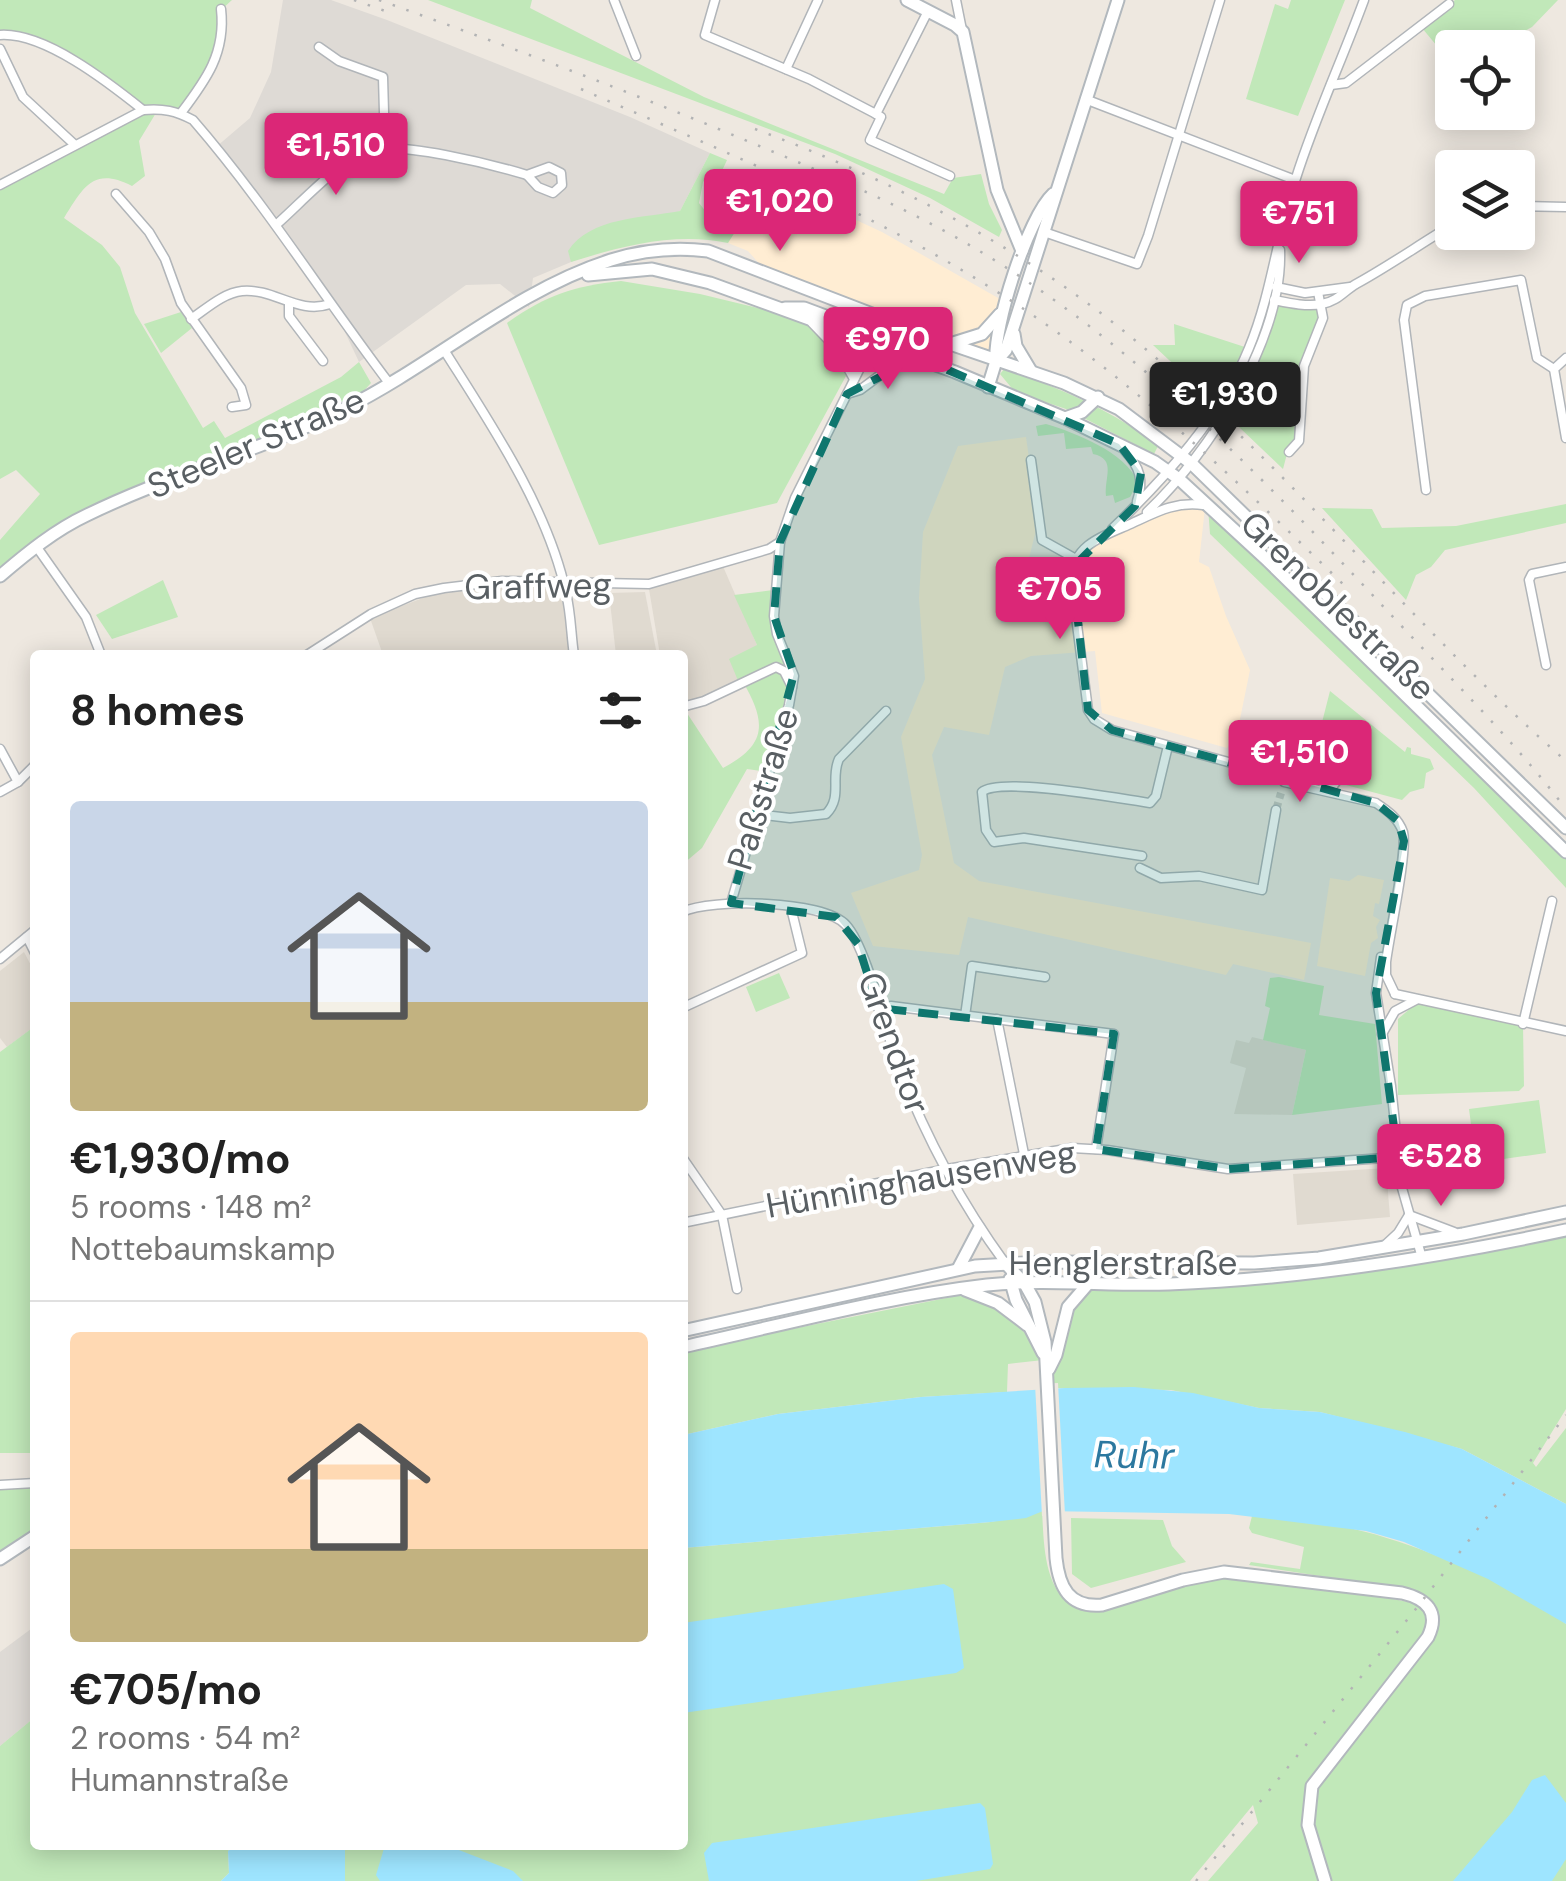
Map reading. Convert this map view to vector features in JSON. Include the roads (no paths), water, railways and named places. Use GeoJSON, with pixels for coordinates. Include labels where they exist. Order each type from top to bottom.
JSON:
{"type":"FeatureCollection","features":[{"type":"Feature","properties":{"kind":"main road"},"geometry":{"type":"LineString","coordinates":[[907,0],[963,32],[997,190],[1022,250]]}},
{"type":"Feature","properties":{"kind":"main road"},"geometry":{"type":"LineString","coordinates":[[996,360],[1006,350],[1118,0]]}},
{"type":"Feature","properties":{"kind":"main road"},"geometry":{"type":"LineString","coordinates":[[988,387],[996,360],[994,342],[1022,250],[1042,204],[1054,194]]}},
{"type":"Feature","properties":{"kind":"main road"},"geometry":{"type":"LineString","coordinates":[[1008,218],[1034,222]]}},
{"type":"Feature","properties":{"kind":"main road"},"geometry":{"type":"LineString","coordinates":[[1034,222],[1039,248]]}},
{"type":"Feature","properties":{"kind":"main road","name":"Steeler Straße"},"geometry":{"type":"LineString","coordinates":[[0,576],[36,546],[87,515],[300,430],[390,384],[539,291],[610,260],[644,252],[681,248],[708,251],[996,360]]}},
{"type":"Feature","properties":{"kind":"main road","name":"Steeler Straße"},"geometry":{"type":"LineString","coordinates":[[565,280],[626,269],[684,274],[812,322],[874,339],[988,387]]}},
{"type":"Feature","properties":{"kind":"main road"},"geometry":{"type":"LineString","coordinates":[[776,308],[804,308],[874,339]]}},
{"type":"Feature","properties":{"kind":"main road"},"geometry":{"type":"LineString","coordinates":[[950,344],[982,334],[1006,308]]}},
{"type":"Feature","properties":{"kind":"main road"},"geometry":{"type":"LineString","coordinates":[[1014,325],[1016,346],[1030,371]]}},
{"type":"Feature","properties":{"kind":"main road","name":"Grenoblestraße"},"geometry":{"type":"LineString","coordinates":[[996,360],[1098,397],[1186,459],[1566,828]]}},
{"type":"Feature","properties":{"kind":"main road","name":"Grenoblestraße"},"geometry":{"type":"LineString","coordinates":[[988,387],[1065,418],[1180,479],[1566,852]]}},
{"type":"Feature","properties":{"kind":"main road"},"geometry":{"type":"LineString","coordinates":[[1065,418],[1082,412],[1098,397]]}},
{"type":"Feature","properties":{"kind":"main road","name":"Henglerstraße"},"geometry":{"type":"LineString","coordinates":[[688,1330],[958,1269],[1005,1263],[1254,1263],[1382,1249],[1566,1212]]}},
{"type":"Feature","properties":{"kind":"main road"},"geometry":{"type":"LineString","coordinates":[[958,1269],[978,1229]]}},
{"type":"Feature","properties":{"kind":"main road","name":"Henglerstraße"},"geometry":{"type":"LineString","coordinates":[[688,1346],[962,1288],[1018,1282],[1087,1284],[1265,1278],[1422,1259],[1566,1230]]}},
{"type":"Feature","properties":{"kind":"main road"},"geometry":{"type":"LineString","coordinates":[[1005,1263],[1043,1328],[1058,1578],[1073,1600],[1090,1606],[1107,1604],[1182,1580],[1224,1572],[1402,1593],[1428,1604],[1434,1619],[1428,1638],[1312,1786],[1308,1825],[1324,1881]]}},
{"type":"Feature","properties":{"kind":"main road"},"geometry":{"type":"LineString","coordinates":[[1029,1263],[1018,1282],[1030,1327],[1046,1357]]}},
{"type":"Feature","properties":{"kind":"main road"},"geometry":{"type":"LineString","coordinates":[[1048,1378],[1068,1306],[1087,1284]]}},
{"type":"Feature","properties":{"kind":"main road"},"geometry":{"type":"LineString","coordinates":[[962,1288],[998,1302],[1030,1327]]}},
{"type":"Feature","properties":{"kind":"main road"},"geometry":{"type":"LineString","coordinates":[[0,1558],[30,1539]]}},
{"type":"Feature","properties":{"kind":"street"},"geometry":{"type":"LineString","coordinates":[[614,0],[636,56]]}},
{"type":"Feature","properties":{"kind":"street"},"geometry":{"type":"LineString","coordinates":[[715,0],[705,34],[876,114],[881,118],[870,140],[950,176]]}},
{"type":"Feature","properties":{"kind":"street"},"geometry":{"type":"LineString","coordinates":[[786,69],[818,0]]}},
{"type":"Feature","properties":{"kind":"street"},"geometry":{"type":"LineString","coordinates":[[956,0],[963,32]]}},
{"type":"Feature","properties":{"kind":"street"},"geometry":{"type":"LineString","coordinates":[[1034,222],[1044,233],[1137,264],[1220,0]]}},
{"type":"Feature","properties":{"kind":"street"},"geometry":{"type":"LineString","coordinates":[[1140,518],[1180,479],[1186,459],[1240,368],[1271,289],[1295,180],[1364,0]]}},
{"type":"Feature","properties":{"kind":"street"},"geometry":{"type":"LineString","coordinates":[[1331,85],[1346,83],[1449,4]]}},
{"type":"Feature","properties":{"kind":"street"},"geometry":{"type":"LineString","coordinates":[[181,114],[220,54],[221,9]]}},
{"type":"Feature","properties":{"kind":"street"},"geometry":{"type":"LineString","coordinates":[[876,114],[928,11]]}},
{"type":"Feature","properties":{"kind":"street"},"geometry":{"type":"LineString","coordinates":[[1,37],[12,34],[44,43],[143,110]]}},
{"type":"Feature","properties":{"kind":"street"},"geometry":{"type":"LineString","coordinates":[[320,47],[339,61],[384,77],[385,148]]}},
{"type":"Feature","properties":{"kind":"street"},"geometry":{"type":"LineString","coordinates":[[0,49],[23,96],[75,145]]}},
{"type":"Feature","properties":{"kind":"street"},"geometry":{"type":"LineString","coordinates":[[1085,99],[1295,180]]}},
{"type":"Feature","properties":{"kind":"street"},"geometry":{"type":"LineString","coordinates":[[0,185],[143,110],[159,108],[194,120],[277,224],[390,384]]}},
{"type":"Feature","properties":{"kind":"street"},"geometry":{"type":"LineString","coordinates":[[277,224],[354,158],[368,151],[385,148],[502,168],[527,175],[546,192],[553,193],[562,185],[561,173],[555,168],[542,168],[527,175]]}},
{"type":"Feature","properties":{"kind":"street"},"geometry":{"type":"LineString","coordinates":[[116,194],[153,239],[165,259],[181,304],[241,388],[246,404],[232,408]]}},
{"type":"Feature","properties":{"kind":"street"},"geometry":{"type":"LineString","coordinates":[[1535,206],[1566,207]]}},
{"type":"Feature","properties":{"kind":"street"},"geometry":{"type":"LineString","coordinates":[[1271,289],[1318,292],[1350,287],[1435,235]]}},
{"type":"Feature","properties":{"kind":"street"},"geometry":{"type":"LineString","coordinates":[[1426,490],[1404,320],[1406,305],[1425,296],[1521,280],[1537,358],[1554,369],[1566,438]]}},
{"type":"Feature","properties":{"kind":"street"},"geometry":{"type":"LineString","coordinates":[[1276,300],[1320,304],[1346,294],[1350,287]]}},
{"type":"Feature","properties":{"kind":"street"},"geometry":{"type":"LineString","coordinates":[[1110,531],[1168,471],[1186,459],[1249,372],[1276,300],[1271,289]]}},
{"type":"Feature","properties":{"kind":"street"},"geometry":{"type":"LineString","coordinates":[[191,319],[225,297],[242,292],[258,292],[306,308],[330,304]]}},
{"type":"Feature","properties":{"kind":"street"},"geometry":{"type":"LineString","coordinates":[[1289,452],[1299,442],[1304,366],[1323,323],[1318,292]]}},
{"type":"Feature","properties":{"kind":"street"},"geometry":{"type":"LineString","coordinates":[[289,302],[289,316],[323,361]]}},
{"type":"Feature","properties":{"kind":"street","name":"Paßstraße"},"geometry":{"type":"LineString","coordinates":[[731,903],[792,686],[793,671],[779,642],[774,616],[780,542],[795,498],[886,318]]}},
{"type":"Feature","properties":{"kind":"street"},"geometry":{"type":"LineString","coordinates":[[812,322],[837,350],[854,380]]}},
{"type":"Feature","properties":{"kind":"street"},"geometry":{"type":"LineString","coordinates":[[444,350],[514,461],[564,584],[573,650]]}},
{"type":"Feature","properties":{"kind":"street"},"geometry":{"type":"LineString","coordinates":[[847,394],[860,390],[891,367],[918,357]]}},
{"type":"Feature","properties":{"kind":"street"},"geometry":{"type":"LineString","coordinates":[[1554,369],[1566,358]]}},
{"type":"Feature","properties":{"kind":"street"},"geometry":{"type":"LineString","coordinates":[[1119,444],[1140,473],[1142,487],[1135,506]]}},
{"type":"Feature","properties":{"kind":"street"},"geometry":{"type":"LineString","coordinates":[[1034,463],[1042,540],[1076,559]]}},
{"type":"Feature","properties":{"kind":"street"},"geometry":{"type":"LineString","coordinates":[[1209,505],[1177,504],[1140,518],[1086,546],[1076,559],[1071,578],[1088,710],[1094,719],[1112,730],[1317,790],[1376,803],[1398,821],[1404,841],[1386,975],[1395,994]]}},
{"type":"Feature","properties":{"kind":"street","name":"Graffweg"},"geometry":{"type":"LineString","coordinates":[[315,650],[371,614],[415,594],[495,581],[649,584],[769,550],[780,542]]}},
{"type":"Feature","properties":{"kind":"street"},"geometry":{"type":"LineString","coordinates":[[36,546],[86,617],[99,650]]}},
{"type":"Feature","properties":{"kind":"street"},"geometry":{"type":"LineString","coordinates":[[1546,665],[1529,580],[1532,574],[1566,567]]}},
{"type":"Feature","properties":{"kind":"street"},"geometry":{"type":"LineString","coordinates":[[688,705],[776,667],[784,671],[792,686]]}},
{"type":"Feature","properties":{"kind":"street"},"geometry":{"type":"LineString","coordinates":[[756,814],[790,818],[826,814],[836,800],[839,759],[886,711]]}},
{"type":"Feature","properties":{"kind":"street"},"geometry":{"type":"LineString","coordinates":[[1142,856],[1024,838],[994,842],[986,830],[982,797],[984,789],[1058,789],[1150,803],[1156,796],[1168,746]]}},
{"type":"Feature","properties":{"kind":"street"},"geometry":{"type":"LineString","coordinates":[[0,749],[18,782]]}},
{"type":"Feature","properties":{"kind":"street"},"geometry":{"type":"LineString","coordinates":[[0,792],[30,771]]}},
{"type":"Feature","properties":{"kind":"street"},"geometry":{"type":"LineString","coordinates":[[1282,779],[1327,771],[1336,778],[1332,787],[1317,790]]}},
{"type":"Feature","properties":{"kind":"street"},"geometry":{"type":"LineString","coordinates":[[1281,793],[1282,779]]}},
{"type":"Feature","properties":{"kind":"street"},"geometry":{"type":"LineString","coordinates":[[1140,868],[1161,878],[1200,876],[1262,890],[1276,810]]}},
{"type":"Feature","properties":{"kind":"street"},"geometry":{"type":"LineString","coordinates":[[1523,1024],[1552,901]]}},
{"type":"Feature","properties":{"kind":"street","name":"Grendtor"},"geometry":{"type":"LineString","coordinates":[[688,911],[731,903],[827,912],[844,923],[858,944],[919,1116],[978,1229],[1005,1263]]}},
{"type":"Feature","properties":{"kind":"street"},"geometry":{"type":"LineString","coordinates":[[688,1005],[802,953],[791,908]]}},
{"type":"Feature","properties":{"kind":"street"},"geometry":{"type":"LineString","coordinates":[[1392,914],[1386,924],[1376,993],[1398,1158],[1422,1259]]}},
{"type":"Feature","properties":{"kind":"street"},"geometry":{"type":"LineString","coordinates":[[0,959],[30,934]]}},
{"type":"Feature","properties":{"kind":"street"},"geometry":{"type":"LineString","coordinates":[[27,937],[30,943]]}},
{"type":"Feature","properties":{"kind":"street"},"geometry":{"type":"LineString","coordinates":[[0,940],[9,952]]}},
{"type":"Feature","properties":{"kind":"street"},"geometry":{"type":"LineString","coordinates":[[965,1016],[972,966],[1045,976]]}},
{"type":"Feature","properties":{"kind":"street"},"geometry":{"type":"LineString","coordinates":[[1379,1011],[1395,994],[1566,1031]]}},
{"type":"Feature","properties":{"kind":"street"},"geometry":{"type":"LineString","coordinates":[[1382,1034],[1396,1010],[1418,999]]}},
{"type":"Feature","properties":{"kind":"street"},"geometry":{"type":"LineString","coordinates":[[878,1008],[891,1006],[1114,1034],[1096,1149]]}},
{"type":"Feature","properties":{"kind":"street"},"geometry":{"type":"LineString","coordinates":[[997,1020],[1024,1154]]}},
{"type":"Feature","properties":{"kind":"street","name":"Hünninghausenweg"},"geometry":{"type":"LineString","coordinates":[[688,1222],[1024,1154],[1072,1148],[1228,1170],[1398,1158]]}},
{"type":"Feature","properties":{"kind":"street"},"geometry":{"type":"LineString","coordinates":[[688,1166],[722,1215],[737,1289]]}},
{"type":"Feature","properties":{"kind":"street"},"geometry":{"type":"LineString","coordinates":[[1409,1215],[1463,1234]]}},
{"type":"Feature","properties":{"kind":"street"},"geometry":{"type":"LineString","coordinates":[[1382,1249],[1409,1215]]}},
{"type":"Feature","properties":{"kind":"street"},"geometry":{"type":"LineString","coordinates":[[0,1485],[30,1483]]}},
{"type":"Feature","properties":{"kind":"water","name":"Ruhr"},"geometry":{"type":"Polygon","coordinates":[[[1134,1387],[1193,1393],[1259,1408],[1320,1412],[1462,1449],[1566,1504],[1566,1624],[1488,1579],[1404,1542],[1366,1531],[1229,1514],[1043,1511],[1026,1518],[991,1522],[688,1548],[688,1434],[778,1414],[921,1397],[1134,1387]]]}},
{"type":"Feature","properties":{"kind":"water"},"geometry":{"type":"Polygon","coordinates":[[[944,1584],[953,1589],[964,1668],[956,1673],[688,1712],[688,1622],[944,1584]]]}},
{"type":"Feature","properties":{"kind":"water"},"geometry":{"type":"Polygon","coordinates":[[[1545,1775],[1566,1803],[1566,1859],[1552,1881],[1453,1881],[1512,1812],[1532,1780],[1545,1775]]]}},
{"type":"Feature","properties":{"kind":"water"},"geometry":{"type":"Polygon","coordinates":[[[980,1803],[985,1808],[993,1864],[990,1869],[916,1881],[709,1881],[704,1853],[712,1843],[980,1803]]]}},
{"type":"Feature","properties":{"kind":"water"},"geometry":{"type":"Polygon","coordinates":[[[345,1850],[345,1881],[221,1881],[229,1873],[228,1851],[345,1850]]]}},
{"type":"Feature","properties":{"kind":"water"},"geometry":{"type":"Polygon","coordinates":[[[384,1850],[459,1850],[513,1871],[523,1881],[380,1881],[376,1875],[384,1850]]]}},
{"type":"Feature","properties":{"kind":"tunnel"},"geometry":{"type":"LineString","coordinates":[[1276,810],[1281,793]]}},
{"type":"Feature","properties":{"kind":"railway"},"geometry":{"type":"LineString","coordinates":[[354,0],[388,12]]}},
{"type":"Feature","properties":{"kind":"railway"},"geometry":{"type":"LineString","coordinates":[[379,0],[613,87],[836,178],[945,231],[1031,284],[1143,370],[1247,465],[1483,712],[1566,809]]}},
{"type":"Feature","properties":{"kind":"railway"},"geometry":{"type":"LineString","coordinates":[[581,89],[841,206],[991,288],[1086,354],[1176,427],[1345,586]]}},
{"type":"Feature","properties":{"kind":"railway"},"geometry":{"type":"LineString","coordinates":[[755,129],[852,168],[945,214],[1035,267],[1120,328],[1236,431],[1453,654],[1566,761]]}},
{"type":"Feature","properties":{"kind":"railway"},"geometry":{"type":"LineString","coordinates":[[1196,1881],[1566,1415]]}}]}
